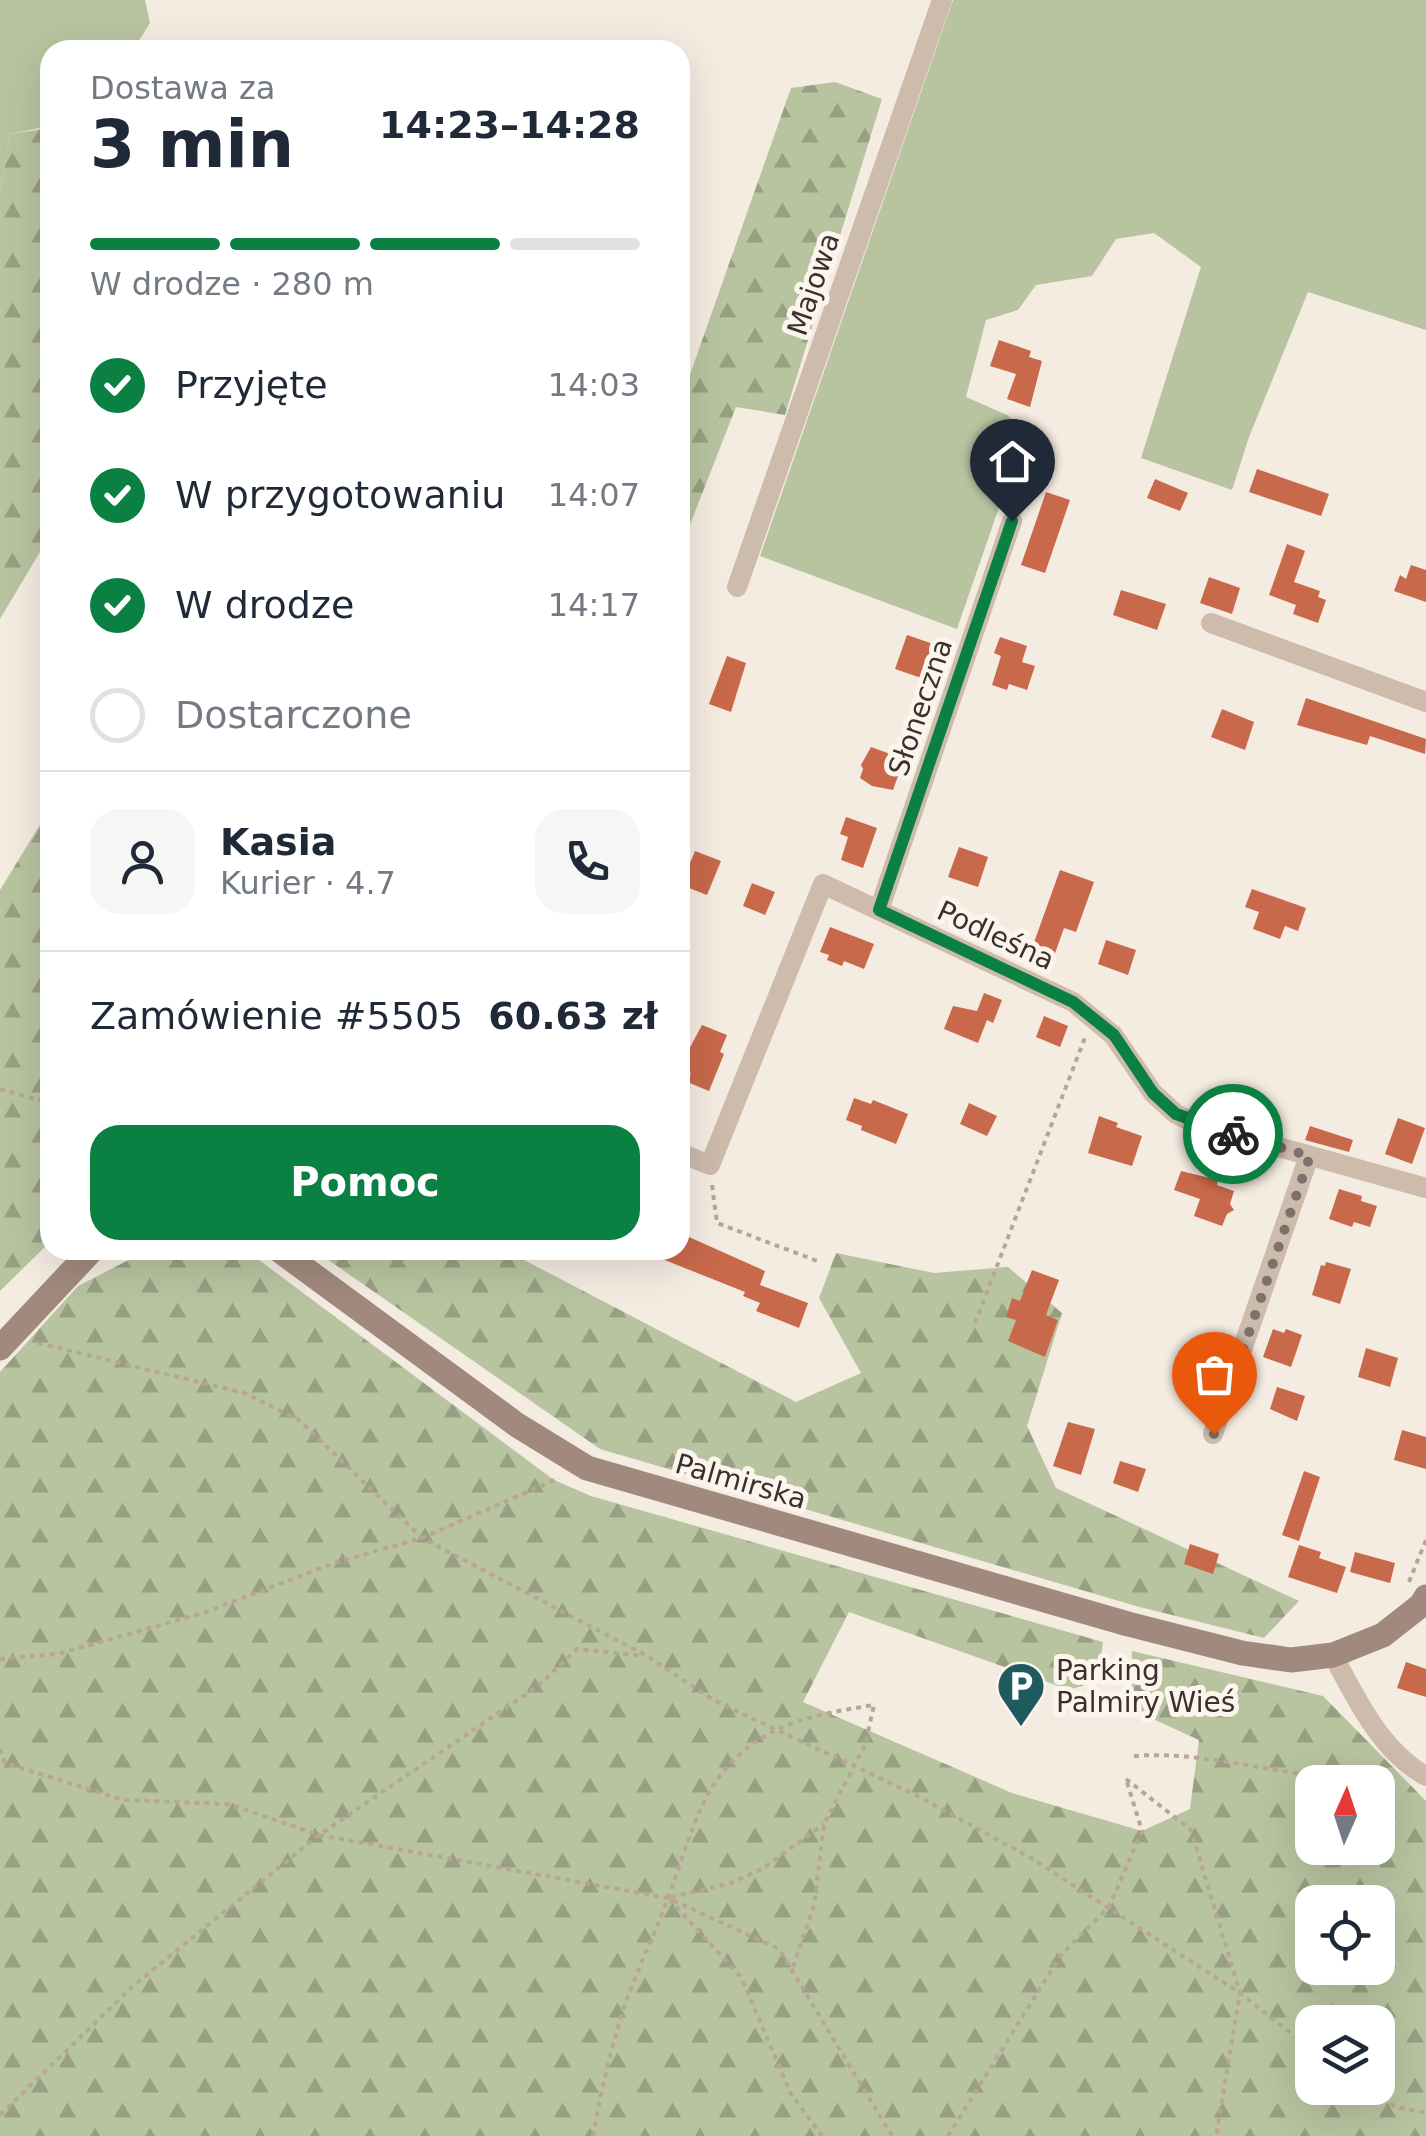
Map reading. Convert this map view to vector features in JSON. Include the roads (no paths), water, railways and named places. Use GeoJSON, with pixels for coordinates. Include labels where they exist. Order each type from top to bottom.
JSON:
{"type":"FeatureCollection","features":[{"type":"Feature","properties":{"kind":"street","name":"Majowa"},"geometry":{"type":"LineString","coordinates":[[738,586],[942,0]]}},
{"type":"Feature","properties":{"kind":"street","name":"Słoneczna"},"geometry":{"type":"LineString","coordinates":[[879,910],[1012,521]]}},
{"type":"Feature","properties":{"kind":"street"},"geometry":{"type":"LineString","coordinates":[[1211,623],[1426,702]]}},
{"type":"Feature","properties":{"kind":"street","name":"Podleśna"},"geometry":{"type":"LineString","coordinates":[[690,1157],[710,1165],[823,884],[1073,1002],[1114,1035],[1153,1093],[1176,1114],[1198,1125],[1426,1188]]}},
{"type":"Feature","properties":{"kind":"street"},"geometry":{"type":"LineString","coordinates":[[1214,1434],[1310,1156]]}},
{"type":"Feature","properties":{"kind":"street"},"geometry":{"type":"LineString","coordinates":[[6,1343],[83,1260]]}},
{"type":"Feature","properties":{"kind":"street","name":"Palmirska"},"geometry":{"type":"LineString","coordinates":[[293,1260],[517,1425],[588,1468],[1128,1624],[1242,1653],[1291,1660],[1332,1656],[1383,1635],[1421,1605],[1415,1595]]}},
{"type":"Feature","properties":{"kind":"street"},"geometry":{"type":"LineString","coordinates":[[1332,1656],[1378,1733],[1421,1774]]}},
{"type":"Feature","properties":{"kind":"place","name":"Parking Palmiry Wieś"},"geometry":{"type":"Point","coordinates":[1021,1728]}}]}
